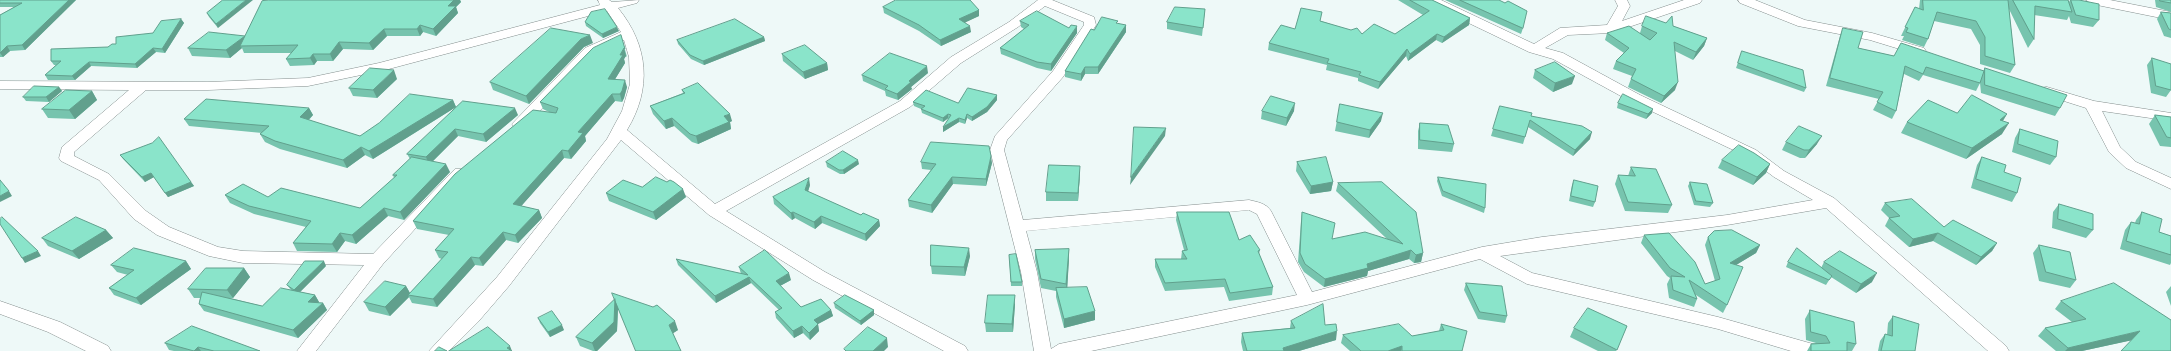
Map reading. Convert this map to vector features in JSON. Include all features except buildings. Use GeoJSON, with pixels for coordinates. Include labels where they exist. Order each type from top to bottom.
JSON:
{"type":"FeatureCollection","features":[{"type":"Feature","properties":{"kind":"street"},"geometry":{"type":"LineString","coordinates":[[0,85],[208,86],[308,82],[343,77],[606,3],[633,0]]}},
{"type":"Feature","properties":{"kind":"street"},"geometry":{"type":"LineString","coordinates":[[1431,0],[1534,49],[1558,56],[1635,98],[1750,153],[1779,174],[1829,202],[2000,351]]}},
{"type":"Feature","properties":{"kind":"street"},"geometry":{"type":"LineString","coordinates":[[1611,29],[1623,10],[1624,6],[1621,0]]}},
{"type":"Feature","properties":{"kind":"street"},"geometry":{"type":"LineString","coordinates":[[1534,49],[1565,31],[1611,29],[1696,0]]}},
{"type":"Feature","properties":{"kind":"street"},"geometry":{"type":"LineString","coordinates":[[1744,0],[1802,23],[1872,37],[1935,56]]}},
{"type":"Feature","properties":{"kind":"street"},"geometry":{"type":"LineString","coordinates":[[2092,0],[2171,16]]}},
{"type":"Feature","properties":{"kind":"street"},"geometry":{"type":"LineString","coordinates":[[714,211],[905,104],[919,94],[956,61],[1004,30],[1044,1],[1082,16],[1090,20],[1090,25],[1058,74],[1000,139],[997,150],[1029,272],[1043,351]]}},
{"type":"Feature","properties":{"kind":"street"},"geometry":{"type":"LineString","coordinates":[[438,351],[481,309],[620,132],[635,96],[639,73],[635,49],[627,34],[606,3]]}},
{"type":"Feature","properties":{"kind":"street"},"geometry":{"type":"LineString","coordinates":[[510,132],[590,51],[627,34]]}},
{"type":"Feature","properties":{"kind":"street"},"geometry":{"type":"LineString","coordinates":[[142,86],[67,150],[66,158],[104,176],[140,215],[163,231],[215,252],[243,257],[377,260]]}},
{"type":"Feature","properties":{"kind":"street"},"geometry":{"type":"LineString","coordinates":[[2031,86],[2092,105],[2171,117]]}},
{"type":"Feature","properties":{"kind":"street"},"geometry":{"type":"LineString","coordinates":[[2092,105],[2114,149],[2131,165],[2171,184]]}},
{"type":"Feature","properties":{"kind":"street"},"geometry":{"type":"LineString","coordinates":[[620,132],[714,211],[819,276],[959,351]]}},
{"type":"Feature","properties":{"kind":"street"},"geometry":{"type":"LineString","coordinates":[[306,351],[377,260],[453,178],[470,164]]}},
{"type":"Feature","properties":{"kind":"street"},"geometry":{"type":"LineString","coordinates":[[1059,351],[1307,299],[1482,253],[1542,242],[1727,220],[1829,202]]}},
{"type":"Feature","properties":{"kind":"street"},"geometry":{"type":"LineString","coordinates":[[1017,226],[1249,205],[1257,207],[1263,211],[1307,299]]}},
{"type":"Feature","properties":{"kind":"street"},"geometry":{"type":"LineString","coordinates":[[1482,253],[1527,278],[1718,323],[1814,351]]}},
{"type":"Feature","properties":{"kind":"street"},"geometry":{"type":"LineString","coordinates":[[0,307],[54,327],[102,351]]}}]}
